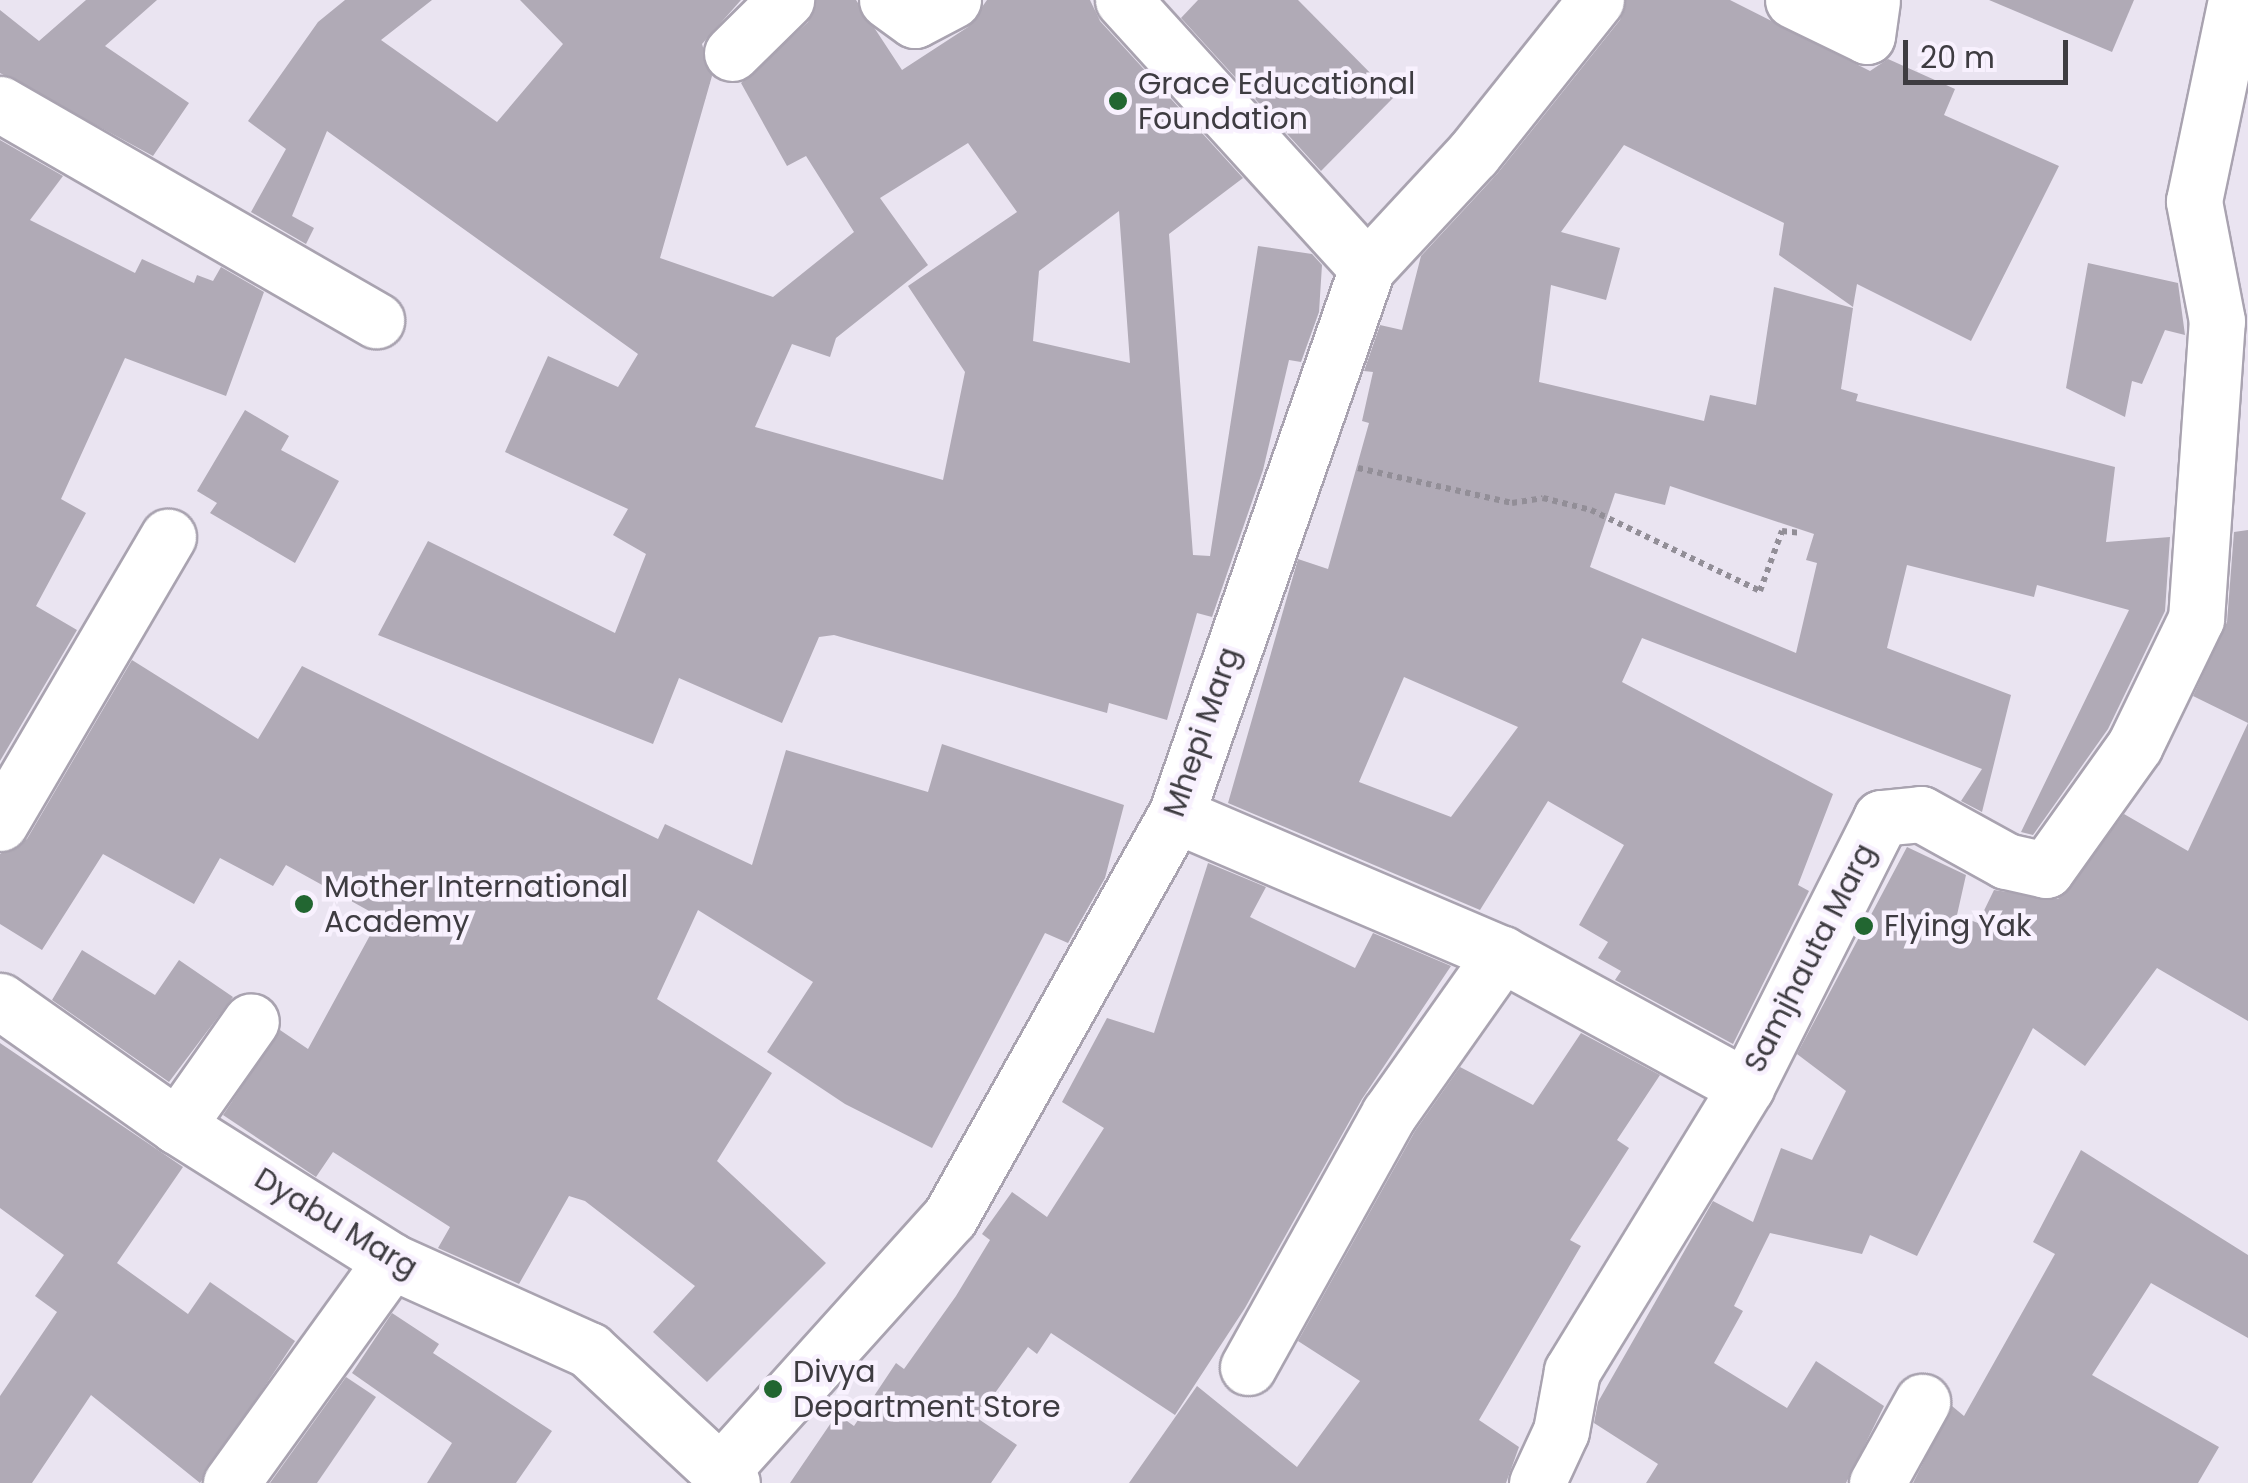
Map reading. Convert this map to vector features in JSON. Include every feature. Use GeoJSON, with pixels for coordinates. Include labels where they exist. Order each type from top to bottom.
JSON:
{"type":"FeatureCollection","features":[{"type":"Feature","properties":{"kind":"street"},"geometry":{"type":"LineString","coordinates":[[732,53],[786,0]]}},
{"type":"Feature","properties":{"kind":"street"},"geometry":{"type":"LineString","coordinates":[[887,0],[915,20],[954,0]]}},
{"type":"Feature","properties":{"kind":"street"},"geometry":{"type":"LineString","coordinates":[[1123,0],[1367,268]]}},
{"type":"Feature","properties":{"kind":"street","name":"Mhepi Marg"},"geometry":{"type":"LineString","coordinates":[[727,1476],[950,1218],[1176,815],[1367,268],[1473,154],[1596,0]]}},
{"type":"Feature","properties":{"kind":"street"},"geometry":{"type":"LineString","coordinates":[[1793,0],[1866,36],[1872,0]]}},
{"type":"Feature","properties":{"kind":"street","name":"Samjhauta Marg"},"geometry":{"type":"LineString","coordinates":[[1538,1483],[1561,1431],[1572,1371],[1746,1086],[1881,818],[1921,814],[2006,861],[2046,870],[2134,745],[2196,619],[2217,321],[2194,201],[2236,0]]}},
{"type":"Feature","properties":{"kind":"street"},"geometry":{"type":"LineString","coordinates":[[0,104],[376,320]]}},
{"type":"Feature","properties":{"kind":"street"},"geometry":{"type":"LineString","coordinates":[[0,823],[168,537]]}},
{"type":"Feature","properties":{"kind":"street"},"geometry":{"type":"LineString","coordinates":[[1176,815],[1502,954],[1746,1086]]}},
{"type":"Feature","properties":{"kind":"street"},"geometry":{"type":"LineString","coordinates":[[1248,1366],[1389,1114],[1502,954]]}},
{"type":"Feature","properties":{"kind":"street","name":"Dyabu Marg"},"geometry":{"type":"LineString","coordinates":[[0,1001],[176,1126],[391,1261],[589,1350],[727,1476]]}},
{"type":"Feature","properties":{"kind":"street"},"geometry":{"type":"LineString","coordinates":[[176,1126],[252,1021]]}},
{"type":"Feature","properties":{"kind":"street"},"geometry":{"type":"LineString","coordinates":[[231,1483],[391,1261]]}},
{"type":"Feature","properties":{"kind":"street"},"geometry":{"type":"LineString","coordinates":[[1877,1483],[1922,1402]]}},
{"type":"Feature","properties":{"kind":"path"},"geometry":{"type":"LineString","coordinates":[[1351,477],[1360,465],[1512,503],[1543,498],[1591,510],[1760,591],[1782,531],[1800,533]]}},
{"type":"Feature","properties":{"kind":"building"},"geometry":{"type":"Polygon","coordinates":[[[86,0],[157,0],[105,46],[189,103],[153,156],[0,73],[0,10],[39,41],[86,0]]]}},
{"type":"Feature","properties":{"kind":"building"},"geometry":{"type":"Polygon","coordinates":[[[345,0],[432,0],[381,40],[497,122],[563,44],[520,0],[741,0],[702,44],[712,76],[660,258],[773,297],[854,232],[806,156],[787,166],[741,83],[808,22],[816,0],[856,0],[902,70],[968,27],[987,0],[1090,0],[1100,21],[1243,178],[1169,234],[1193,555],[1210,556],[1258,246],[1312,254],[1322,265],[1319,312],[1301,362],[1289,360],[1263,470],[1212,617],[1197,613],[1167,720],[1109,703],[1107,713],[834,635],[819,637],[782,723],[679,678],[653,744],[378,635],[428,541],[615,633],[646,554],[613,535],[628,509],[505,452],[548,356],[618,387],[638,354],[327,131],[292,216],[314,228],[306,244],[251,212],[286,149],[248,121],[318,22],[345,0]],[[968,143],[880,198],[928,265],[836,338],[830,357],[792,344],[755,427],[943,480],[965,372],[908,286],[1017,212],[968,143]],[[1119,211],[1039,271],[1033,341],[1130,363],[1119,211]]]}},
{"type":"Feature","properties":{"kind":"building"},"geometry":{"type":"Polygon","coordinates":[[[1198,0],[1298,0],[1394,97],[1321,171],[1181,18],[1198,0]]]}},
{"type":"Feature","properties":{"kind":"building"},"geometry":{"type":"Polygon","coordinates":[[[1626,0],[1730,0],[1870,71],[1888,59],[1955,89],[1944,115],[2059,166],[1971,341],[1857,284],[1853,307],[1779,255],[1784,223],[1624,145],[1561,232],[1620,248],[1606,300],[1551,285],[1539,382],[1704,421],[1710,395],[1756,405],[1774,287],[1853,308],[1841,389],[1858,394],[1856,401],[2115,467],[2106,542],[2170,537],[2165,611],[2108,729],[2033,835],[2021,832],[2129,610],[2037,585],[2034,597],[1907,565],[1887,648],[2011,695],[1982,812],[1961,801],[1982,769],[1642,638],[1622,682],[1833,794],[1798,885],[1809,891],[1733,1044],[1615,980],[1621,971],[1598,958],[1608,942],[1579,925],[1624,845],[1548,801],[1480,910],[1228,803],[1298,559],[1328,569],[1369,423],[1362,421],[1373,372],[1364,371],[1380,325],[1402,330],[1421,256],[1497,174],[1620,20],[1626,0]],[[1670,486],[1665,505],[1615,493],[1590,567],[1796,653],[1817,563],[1806,560],[1814,534],[1670,486]],[[1404,677],[1359,782],[1451,817],[1518,727],[1404,677]]]}},
{"type":"Feature","properties":{"kind":"building"},"geometry":{"type":"Polygon","coordinates":[[[1989,0],[2134,0],[2112,52],[1989,0]]]}},
{"type":"Feature","properties":{"kind":"building"},"geometry":{"type":"Polygon","coordinates":[[[0,140],[63,176],[30,220],[135,273],[142,259],[194,283],[197,275],[213,281],[221,267],[264,292],[226,396],[125,358],[61,499],[86,513],[36,606],[77,630],[0,761],[0,140]]]}},
{"type":"Feature","properties":{"kind":"building"},"geometry":{"type":"Polygon","coordinates":[[[2088,263],[2178,283],[2185,335],[2165,330],[2142,384],[2132,381],[2125,417],[2066,388],[2088,263]]]}},
{"type":"Feature","properties":{"kind":"building"},"geometry":{"type":"Polygon","coordinates":[[[245,410],[289,436],[281,450],[339,481],[295,563],[210,513],[217,503],[197,491],[245,410]]]}},
{"type":"Feature","properties":{"kind":"building"},"geometry":{"type":"Polygon","coordinates":[[[2248,530],[2248,723],[2193,696],[2227,622],[2234,532],[2248,530]]]}},
{"type":"Feature","properties":{"kind":"building"},"geometry":{"type":"Polygon","coordinates":[[[132,660],[258,739],[302,666],[658,839],[665,824],[752,865],[786,750],[928,792],[942,744],[1124,805],[1105,878],[1068,943],[1045,933],[932,1148],[845,1104],[767,1052],[813,982],[698,910],[657,999],[772,1073],[717,1161],[826,1263],[707,1382],[653,1332],[695,1286],[585,1201],[569,1196],[519,1284],[438,1248],[450,1227],[333,1152],[316,1177],[223,1115],[280,1030],[308,1049],[380,917],[286,865],[273,886],[220,858],[194,904],[103,854],[42,950],[0,924],[0,854],[27,839],[132,660]]]}},
{"type":"Feature","properties":{"kind":"building"},"geometry":{"type":"Polygon","coordinates":[[[2248,723],[2248,1021],[2157,968],[2085,1066],[2033,1028],[1917,1256],[1870,1235],[1862,1254],[1770,1233],[1734,1306],[1743,1311],[1714,1363],[1787,1408],[1816,1361],[1884,1406],[1846,1483],[1646,1483],[1658,1464],[1594,1423],[1598,1402],[1713,1201],[1753,1222],[1781,1148],[1812,1160],[1846,1091],[1797,1054],[1907,847],[1966,875],[1957,915],[1978,923],[1994,890],[2058,899],[2124,814],[2188,851],[2248,723]]]}},
{"type":"Feature","properties":{"kind":"building"},"geometry":{"type":"Polygon","coordinates":[[[1208,863],[1266,887],[1250,917],[1355,968],[1373,933],[1451,966],[1362,1099],[1245,1308],[1175,1415],[1051,1333],[1037,1354],[1028,1347],[977,1418],[1017,1445],[991,1483],[790,1483],[837,1414],[854,1426],[896,1363],[904,1369],[956,1296],[990,1240],[982,1234],[1012,1192],[1047,1217],[1104,1128],[1062,1102],[1107,1018],[1154,1033],[1208,863]]]}},
{"type":"Feature","properties":{"kind":"building"},"geometry":{"type":"Polygon","coordinates":[[[82,950],[155,995],[179,960],[233,997],[169,1082],[52,1000],[82,950]]]}},
{"type":"Feature","properties":{"kind":"building"},"geometry":{"type":"Polygon","coordinates":[[[1581,1033],[1660,1075],[1617,1140],[1629,1148],[1570,1240],[1581,1246],[1479,1420],[1519,1447],[1506,1483],[1129,1483],[1197,1386],[1297,1467],[1360,1381],[1298,1341],[1415,1131],[1460,1067],[1533,1105],[1581,1033]]]}},
{"type":"Feature","properties":{"kind":"building"},"geometry":{"type":"Polygon","coordinates":[[[0,1043],[183,1167],[117,1263],[188,1314],[210,1282],[295,1341],[200,1483],[91,1395],[32,1483],[0,1483],[0,1396],[57,1312],[35,1296],[64,1255],[0,1208],[0,1043]]]}},
{"type":"Feature","properties":{"kind":"building"},"geometry":{"type":"Polygon","coordinates":[[[2081,1150],[2248,1255],[2248,1338],[2151,1283],[2092,1375],[2219,1447],[2198,1483],[1913,1483],[1952,1406],[1964,1416],[2055,1254],[2033,1242],[2081,1150]]]}},
{"type":"Feature","properties":{"kind":"building"},"geometry":{"type":"Polygon","coordinates":[[[392,1313],[439,1344],[433,1353],[552,1431],[516,1483],[427,1483],[452,1443],[352,1373],[392,1313]]]}},
{"type":"Feature","properties":{"kind":"building"},"geometry":{"type":"Polygon","coordinates":[[[346,1377],[376,1397],[317,1483],[270,1483],[346,1377]]]}},
{"type":"Feature","properties":{"kind":"place","name":"Grace Educational Foundation"},"geometry":{"type":"Point","coordinates":[1118,101]}},
{"type":"Feature","properties":{"kind":"place","name":"Mother International Academy"},"geometry":{"type":"Point","coordinates":[304,904]}},
{"type":"Feature","properties":{"kind":"place","name":"Flying Yak"},"geometry":{"type":"Point","coordinates":[1864,926]}},
{"type":"Feature","properties":{"kind":"place","name":"Divya Department Store"},"geometry":{"type":"Point","coordinates":[773,1389]}}]}
